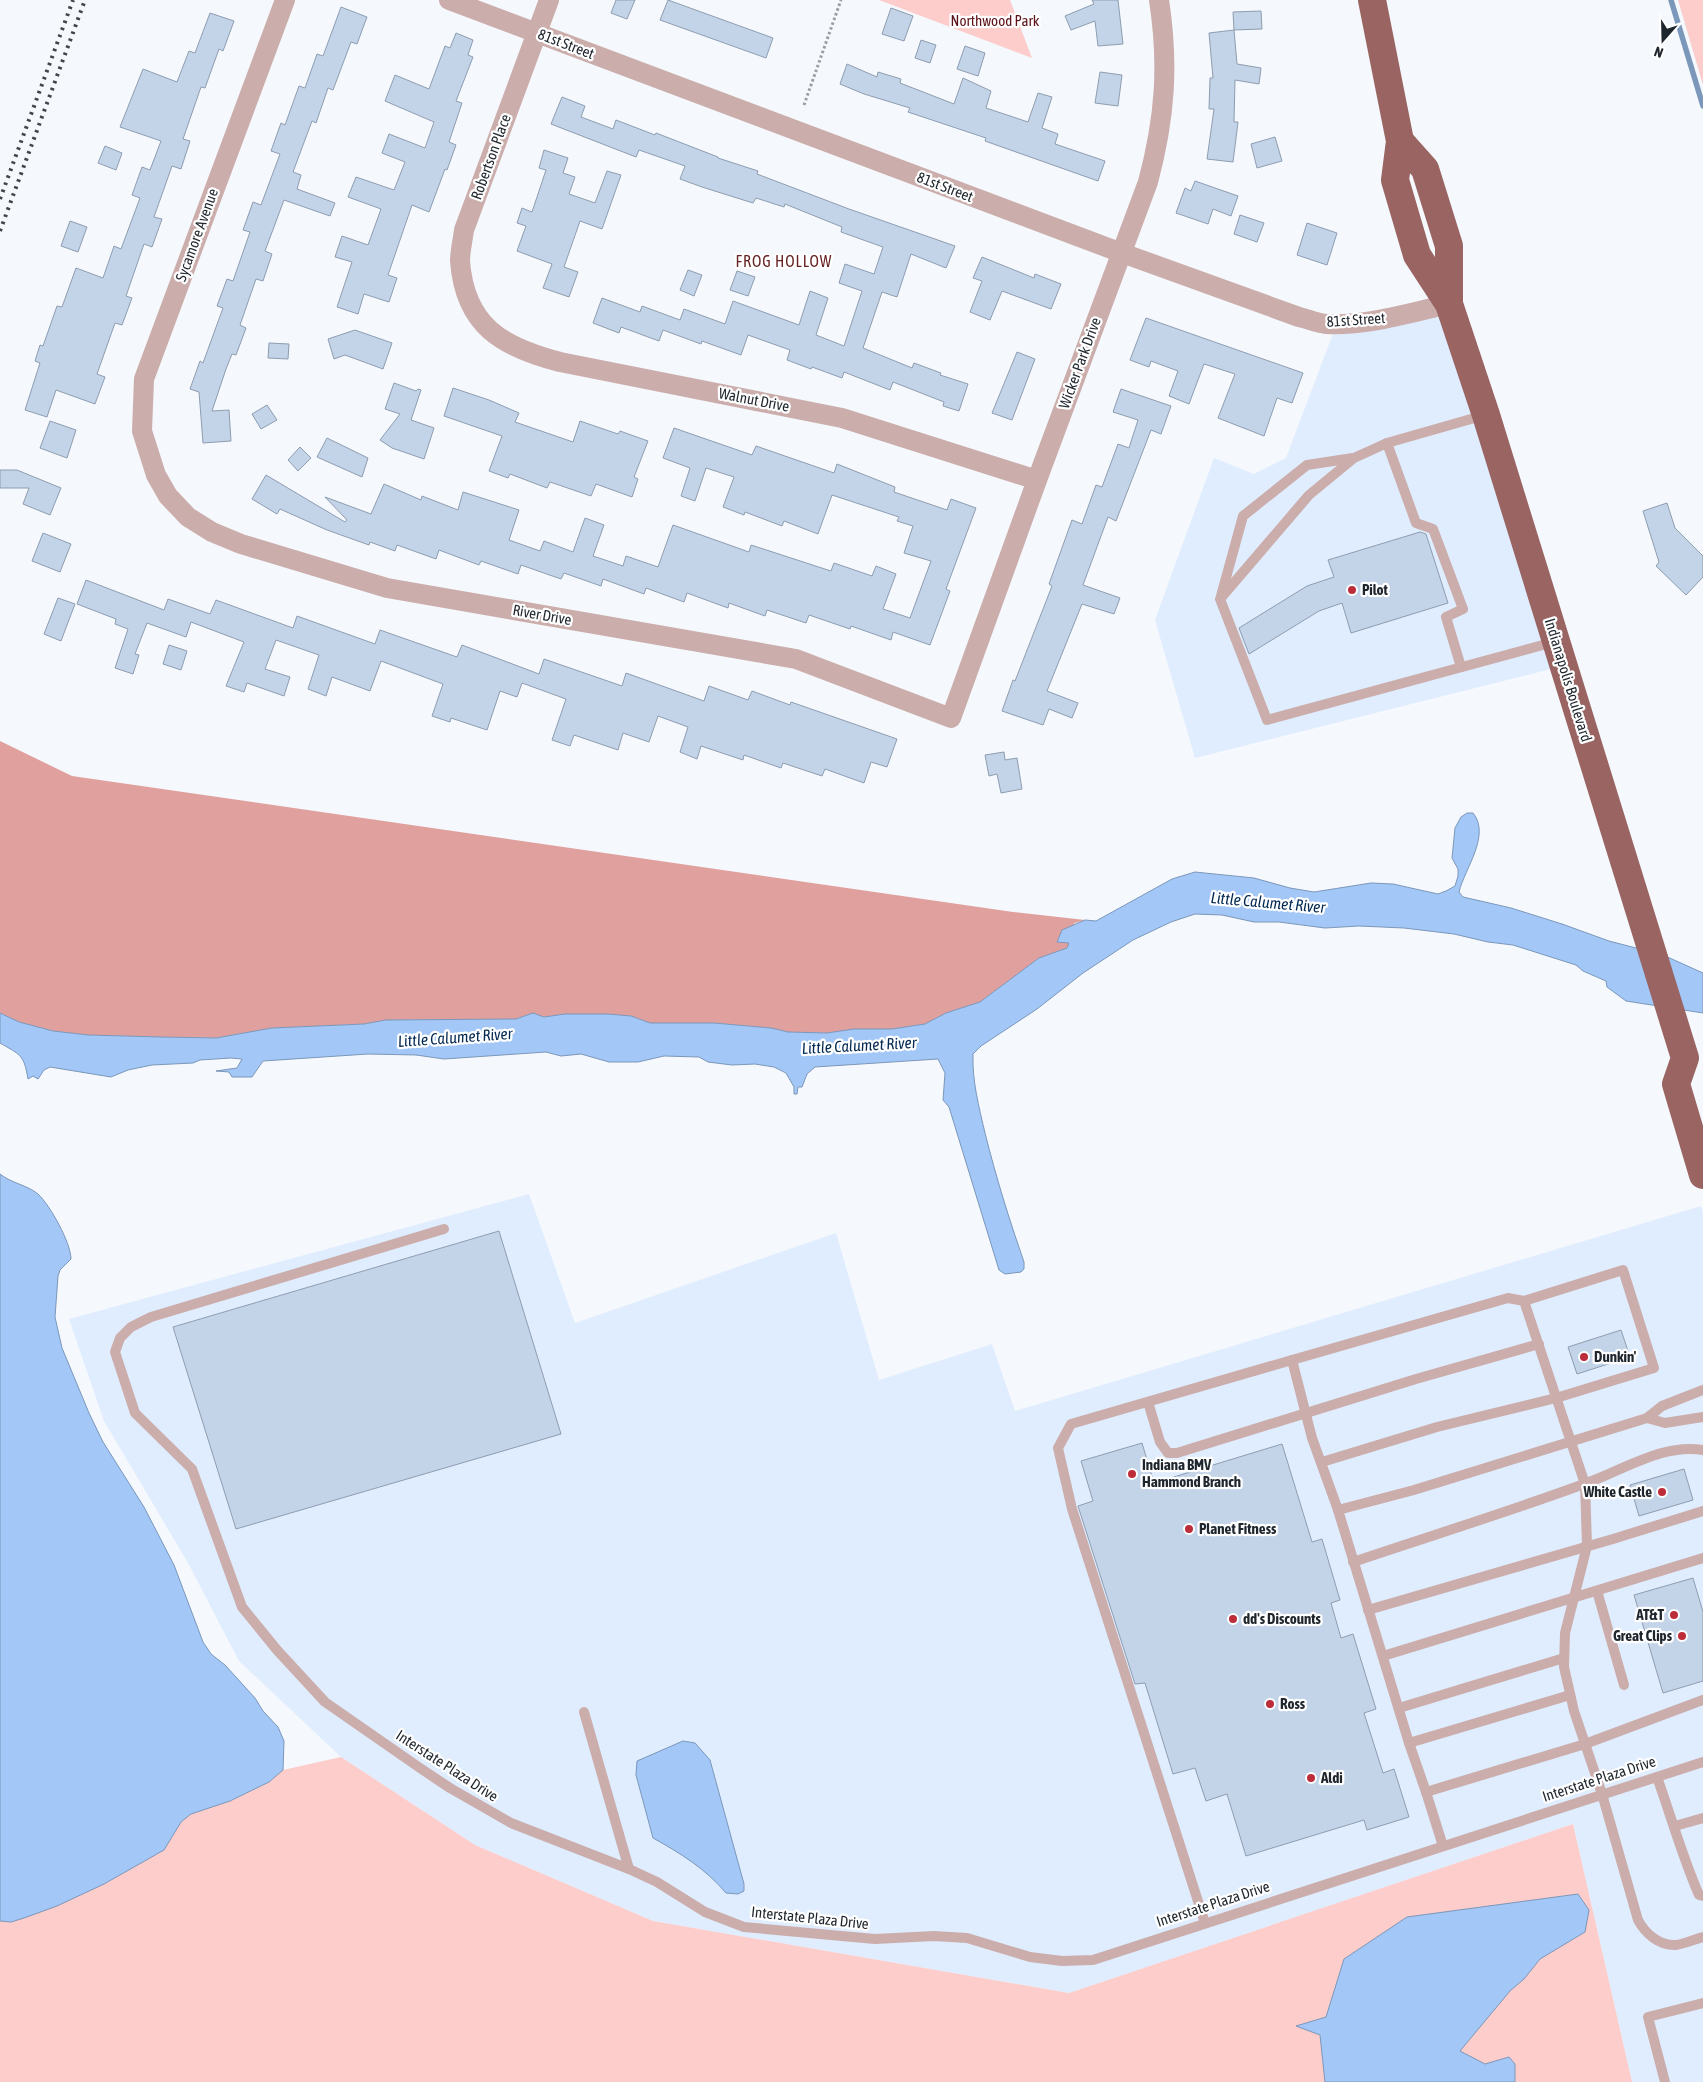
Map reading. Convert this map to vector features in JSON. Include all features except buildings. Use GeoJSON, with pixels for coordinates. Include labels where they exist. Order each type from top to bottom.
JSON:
{"type":"FeatureCollection","features":[{"type":"Feature","properties":{"kind":"highway","name":"Indianapolis Boulevard"},"geometry":{"type":"LineString","coordinates":[[1372,0],[1400,141],[1425,169],[1449,246],[1449,304],[1486,415],[1624,859],[1694,1065],[1676,1084],[1703,1175]]}},
{"type":"Feature","properties":{"kind":"street","name":"Sycamore Avenue"},"geometry":{"type":"LineString","coordinates":[[156,475],[142,431],[144,379],[285,0]]}},
{"type":"Feature","properties":{"kind":"street","name":"81st Street"},"geometry":{"type":"LineString","coordinates":[[449,0],[1122,253],[1299,317],[1324,324],[1348,324],[1379,320],[1449,304]]}},
{"type":"Feature","properties":{"kind":"street","name":"Robertson Place"},"geometry":{"type":"LineString","coordinates":[[477,317],[465,289],[460,259],[464,230],[549,0]]}},
{"type":"Feature","properties":{"kind":"street","name":"Wicker Park Drive"},"geometry":{"type":"LineString","coordinates":[[951,718],[1148,182],[1158,146],[1163,115],[1165,50],[1159,0]]}},
{"type":"Feature","properties":{"kind":"street","name":"Walnut Drive"},"geometry":{"type":"LineString","coordinates":[[477,317],[494,335],[514,347],[536,356],[842,418],[1037,480]]}},
{"type":"Feature","properties":{"kind":"street","name":"River Drive"},"geometry":{"type":"LineString","coordinates":[[156,475],[168,496],[188,517],[212,532],[241,544],[387,588],[796,659],[951,718]]}},
{"type":"Feature","properties":{"kind":"lane"},"geometry":{"type":"LineString","coordinates":[[1220,599],[1309,495],[1354,458],[1387,443],[1486,415]]}},
{"type":"Feature","properties":{"kind":"lane"},"geometry":{"type":"LineString","coordinates":[[1387,443],[1416,523],[1433,530],[1463,608],[1446,617],[1461,667]]}},
{"type":"Feature","properties":{"kind":"lane"},"geometry":{"type":"LineString","coordinates":[[1354,458],[1307,465],[1243,516],[1220,599],[1267,720],[1556,642]]}},
{"type":"Feature","properties":{"kind":"lane","name":"Interstate Plaza Drive"},"geometry":{"type":"LineString","coordinates":[[444,1230],[151,1318],[131,1327],[120,1338],[115,1352],[135,1413],[192,1469],[242,1607],[277,1650],[325,1702],[442,1783],[511,1823],[629,1869],[657,1882],[705,1912],[744,1926],[875,1939],[934,1936],[968,1938],[1030,1957],[1062,1961],[1093,1960],[1703,1762]]}},
{"type":"Feature","properties":{"kind":"lane"},"geometry":{"type":"LineString","coordinates":[[1205,1923],[1072,1509],[1058,1448],[1071,1424],[1508,1298],[1524,1300],[1622,1270],[1654,1368],[1556,1398],[1437,1426],[1322,1462]]}},
{"type":"Feature","properties":{"kind":"lane"},"geometry":{"type":"LineString","coordinates":[[1524,1300],[1585,1484],[1587,1546],[1565,1633],[1564,1667],[1570,1695],[1602,1794],[1638,1920],[1644,1932],[1664,1942],[1676,1945],[1703,1937]]}},
{"type":"Feature","properties":{"kind":"lane"},"geometry":{"type":"LineString","coordinates":[[1148,1402],[1160,1442],[1168,1453],[1177,1453],[1306,1415],[1416,1379],[1539,1344]]}},
{"type":"Feature","properties":{"kind":"lane"},"geometry":{"type":"LineString","coordinates":[[1292,1360],[1306,1415],[1338,1510],[1409,1743],[1443,1846]]}},
{"type":"Feature","properties":{"kind":"lane"},"geometry":{"type":"LineString","coordinates":[[1338,1510],[1414,1490],[1647,1418],[1662,1406],[1703,1390]]}},
{"type":"Feature","properties":{"kind":"lane"},"geometry":{"type":"LineString","coordinates":[[1647,1418],[1665,1423],[1703,1416]]}},
{"type":"Feature","properties":{"kind":"lane"},"geometry":{"type":"LineString","coordinates":[[1353,1562],[1585,1484],[1651,1456],[1683,1448],[1703,1450]]}},
{"type":"Feature","properties":{"kind":"lane"},"geometry":{"type":"LineString","coordinates":[[1368,1610],[1703,1511]]}},
{"type":"Feature","properties":{"kind":"lane"},"geometry":{"type":"LineString","coordinates":[[1383,1656],[1703,1558]]}},
{"type":"Feature","properties":{"kind":"lane"},"geometry":{"type":"LineString","coordinates":[[1597,1592],[1624,1686]]}},
{"type":"Feature","properties":{"kind":"lane"},"geometry":{"type":"LineString","coordinates":[[1399,1708],[1564,1658]]}},
{"type":"Feature","properties":{"kind":"lane"},"geometry":{"type":"LineString","coordinates":[[1409,1743],[1570,1695]]}},
{"type":"Feature","properties":{"kind":"lane"},"geometry":{"type":"LineString","coordinates":[[1426,1792],[1585,1744],[1703,1700]]}},
{"type":"Feature","properties":{"kind":"lane"},"geometry":{"type":"LineString","coordinates":[[584,1712],[629,1869]]}},
{"type":"Feature","properties":{"kind":"lane"},"geometry":{"type":"LineString","coordinates":[[1657,1776],[1675,1826],[1684,1860],[1699,1895],[1703,1896]]}},
{"type":"Feature","properties":{"kind":"lane"},"geometry":{"type":"LineString","coordinates":[[1675,1826],[1703,1818]]}},
{"type":"Feature","properties":{"kind":"lane"},"geometry":{"type":"LineString","coordinates":[[1665,2082],[1648,2017],[1703,2002]]}},
{"type":"Feature","properties":{"kind":"path"},"geometry":{"type":"LineString","coordinates":[[804,105],[841,0]]}},
{"type":"Feature","properties":{"kind":"shaded area"},"geometry":{"type":"Polygon","coordinates":[[[1445,312],[1559,667],[1195,758],[1155,620],[1214,458],[1254,474],[1286,458],[1334,331],[1445,312]]]}},
{"type":"Feature","properties":{"kind":"shaded area"},"geometry":{"type":"Polygon","coordinates":[[[0,741],[72,776],[1013,912],[1085,920],[1075,923],[1058,942],[1070,943],[1067,948],[1039,958],[980,1002],[946,1013],[925,1024],[892,1029],[854,1029],[827,1033],[788,1032],[771,1028],[714,1023],[650,1023],[631,1016],[565,1014],[544,1017],[533,1013],[516,1019],[386,1020],[364,1024],[272,1028],[216,1038],[88,1035],[53,1031],[19,1022],[0,1013],[0,741]]]}},
{"type":"Feature","properties":{"kind":"shaded area"},"geometry":{"type":"Polygon","coordinates":[[[529,1194],[575,1323],[836,1233],[879,1380],[992,1344],[1015,1411],[1701,1206],[1703,1213],[1703,2082],[1632,2082],[1573,1824],[1069,1993],[653,1921],[475,1845],[341,1757],[239,1661],[188,1563],[104,1421],[69,1319],[529,1194]]]}},
{"type":"Feature","properties":{"kind":"green space","name":"Northwood Park"},"geometry":{"type":"Polygon","coordinates":[[[879,0],[1010,0],[1032,58],[879,0]]]}},
{"type":"Feature","properties":{"kind":"green space"},"geometry":{"type":"Polygon","coordinates":[[[1678,0],[1703,0],[1703,85],[1678,0]]]}},
{"type":"Feature","properties":{"kind":"green space"},"geometry":{"type":"Polygon","coordinates":[[[341,1757],[475,1845],[653,1921],[1069,1993],[1573,1824],[1632,2082],[0,2082],[0,1921],[11,1922],[164,1850],[181,1822],[191,1814],[230,1801],[269,1782],[283,1770],[341,1757]]]}},
{"type":"Feature","properties":{"kind":"water","name":"Little Calumet River"},"geometry":{"type":"Polygon","coordinates":[[[1467,813],[1473,813],[1478,822],[1479,831],[1475,852],[1459,892],[1463,897],[1511,908],[1609,941],[1663,955],[1703,973],[1703,1013],[1626,1001],[1607,987],[1606,981],[1583,971],[1576,965],[1513,945],[1488,942],[1454,934],[1404,928],[1359,926],[1325,928],[1279,922],[1254,922],[1222,915],[1195,914],[1171,922],[1133,940],[1083,973],[1037,1009],[981,1046],[973,1054],[975,1084],[980,1113],[998,1182],[1024,1262],[1024,1269],[1021,1272],[1005,1274],[999,1270],[949,1107],[943,1100],[945,1073],[938,1059],[815,1067],[807,1074],[802,1087],[798,1087],[797,1094],[794,1094],[794,1087],[786,1073],[774,1067],[755,1064],[732,1065],[708,1062],[699,1057],[664,1056],[638,1062],[609,1062],[581,1054],[561,1056],[546,1052],[444,1059],[416,1055],[368,1054],[263,1061],[252,1077],[232,1077],[229,1072],[216,1071],[237,1068],[242,1059],[231,1058],[200,1060],[193,1063],[152,1065],[128,1070],[111,1077],[50,1067],[44,1070],[38,1079],[33,1076],[28,1079],[25,1065],[20,1056],[0,1043],[0,1013],[19,1022],[53,1031],[88,1035],[216,1038],[272,1028],[364,1024],[386,1020],[516,1019],[533,1013],[544,1017],[565,1014],[608,1014],[631,1016],[650,1023],[714,1023],[771,1028],[788,1032],[827,1033],[854,1029],[892,1029],[925,1024],[946,1013],[980,1002],[1039,958],[1067,948],[1069,943],[1057,942],[1062,930],[1085,920],[1096,921],[1172,879],[1195,872],[1254,878],[1290,888],[1314,892],[1371,883],[1393,884],[1438,894],[1446,891],[1455,886],[1458,876],[1458,869],[1452,858],[1455,828],[1461,817],[1467,813]]]}},
{"type":"Feature","properties":{"kind":"water"},"geometry":{"type":"Polygon","coordinates":[[[0,1174],[38,1194],[59,1225],[68,1244],[71,1259],[60,1270],[58,1276],[55,1317],[62,1348],[89,1413],[103,1442],[144,1507],[174,1565],[203,1642],[211,1654],[225,1665],[255,1698],[263,1711],[278,1727],[284,1741],[283,1770],[269,1782],[230,1801],[191,1814],[181,1822],[164,1850],[104,1884],[57,1906],[11,1922],[0,1921],[0,1174]]]}},
{"type":"Feature","properties":{"kind":"water"},"geometry":{"type":"Polygon","coordinates":[[[683,1741],[695,1743],[710,1760],[744,1884],[744,1891],[738,1894],[726,1893],[710,1876],[692,1862],[653,1838],[636,1775],[637,1761],[683,1741]]]}},
{"type":"Feature","properties":{"kind":"water"},"geometry":{"type":"Polygon","coordinates":[[[1578,1894],[1589,1910],[1585,1932],[1540,1959],[1524,1979],[1510,1991],[1460,2051],[1485,2064],[1509,2057],[1515,2064],[1515,2082],[1325,2082],[1320,2035],[1296,2026],[1326,2017],[1344,1959],[1407,1917],[1578,1894]]]}},
{"type":"Feature","properties":{"kind":"waterway"},"geometry":{"type":"LineString","coordinates":[[1671,0],[1703,106]]}},
{"type":"Feature","properties":{"kind":"railway"},"geometry":{"type":"LineString","coordinates":[[0,199],[73,0]]}},
{"type":"Feature","properties":{"kind":"railway"},"geometry":{"type":"LineString","coordinates":[[0,231],[85,0]]}},
{"type":"Feature","properties":{"kind":"place","name":"Pilot"},"geometry":{"type":"Point","coordinates":[1352,590]}},
{"type":"Feature","properties":{"kind":"place","name":"Dunkin'"},"geometry":{"type":"Point","coordinates":[1584,1357]}},
{"type":"Feature","properties":{"kind":"place","name":"Indiana BMV Hammond Branch"},"geometry":{"type":"Point","coordinates":[1132,1474]}},
{"type":"Feature","properties":{"kind":"place","name":"White Castle"},"geometry":{"type":"Point","coordinates":[1662,1492]}},
{"type":"Feature","properties":{"kind":"place","name":"Planet Fitness"},"geometry":{"type":"Point","coordinates":[1189,1529]}},
{"type":"Feature","properties":{"kind":"place","name":"AT&T"},"geometry":{"type":"Point","coordinates":[1674,1615]}},
{"type":"Feature","properties":{"kind":"place","name":"dd's Discounts"},"geometry":{"type":"Point","coordinates":[1233,1619]}},
{"type":"Feature","properties":{"kind":"place","name":"Great Clips"},"geometry":{"type":"Point","coordinates":[1682,1636]}},
{"type":"Feature","properties":{"kind":"place","name":"Ross"},"geometry":{"type":"Point","coordinates":[1270,1704]}},
{"type":"Feature","properties":{"kind":"place","name":"Aldi"},"geometry":{"type":"Point","coordinates":[1311,1778]}},
{"type":"Feature","properties":{"kind":"district","name":"FROG HOLLOW"},"geometry":{"type":"Point","coordinates":[784,261]}}]}
